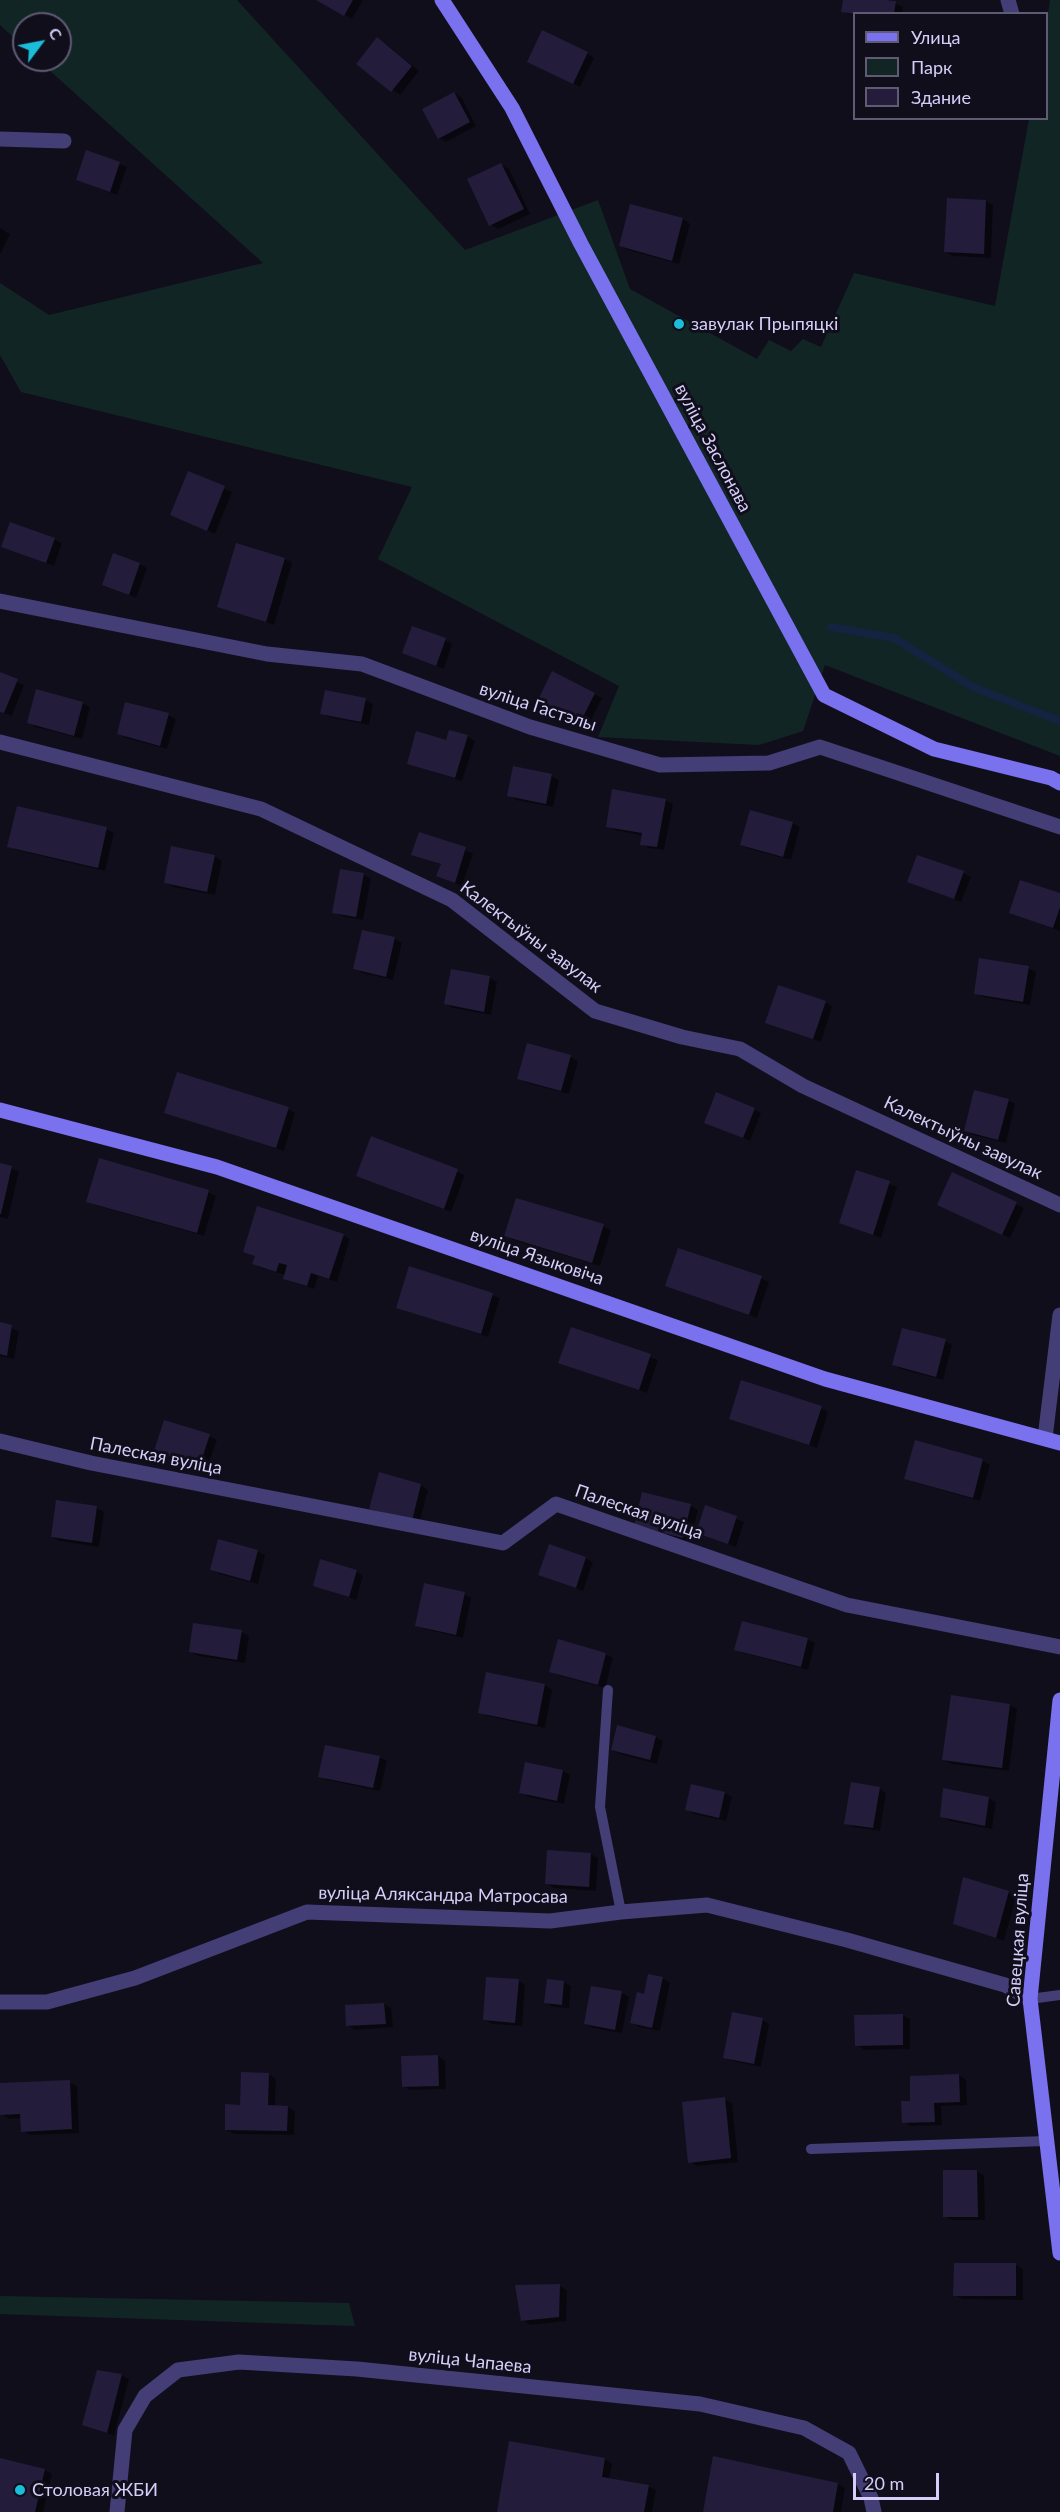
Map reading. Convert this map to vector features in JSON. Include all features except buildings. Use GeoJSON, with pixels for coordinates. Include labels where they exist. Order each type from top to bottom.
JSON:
{"type":"FeatureCollection","features":[{"type":"Feature","properties":{"kind":"street","name":"вуліца Заслонава"},"geometry":{"type":"LineString","coordinates":[[442,0],[512,108],[581,244],[824,695],[934,749],[1051,778],[1060,783]]}},
{"type":"Feature","properties":{"kind":"street"},"geometry":{"type":"LineString","coordinates":[[0,139],[64,141]]}},
{"type":"Feature","properties":{"kind":"street","name":"вуліца Гастэлы"},"geometry":{"type":"LineString","coordinates":[[0,600],[267,654],[362,664],[530,727],[660,765],[770,763],[820,747],[1060,827]]}},
{"type":"Feature","properties":{"kind":"street","name":"Калектыўны завулак"},"geometry":{"type":"LineString","coordinates":[[0,742],[261,808],[452,900],[595,1011],[682,1037],[740,1049],[803,1086],[1060,1205]]}},
{"type":"Feature","properties":{"kind":"street","name":"вуліца Языковіча"},"geometry":{"type":"LineString","coordinates":[[0,1110],[217,1167],[825,1379],[1060,1443]]}},
{"type":"Feature","properties":{"kind":"street"},"geometry":{"type":"LineString","coordinates":[[1045,1438],[1060,1315]]}},
{"type":"Feature","properties":{"kind":"street","name":"Палеская вуліца"},"geometry":{"type":"LineString","coordinates":[[0,1441],[92,1463],[503,1543],[556,1504],[847,1605],[1060,1647]]}},
{"type":"Feature","properties":{"kind":"street","name":"Савецкая вуліца"},"geometry":{"type":"LineString","coordinates":[[1060,1700],[1030,1999],[1060,2253]]}},
{"type":"Feature","properties":{"kind":"street","name":"вуліца Аляксандра Матросава"},"geometry":{"type":"LineString","coordinates":[[0,2002],[47,2002],[135,1978],[307,1912],[550,1921],[706,1905],[847,1940],[1005,1985],[1030,1999]]}},
{"type":"Feature","properties":{"kind":"street","name":"вуліца Чапаева"},"geometry":{"type":"LineString","coordinates":[[117,2512],[125,2430],[145,2396],[178,2370],[239,2362],[357,2369],[700,2404],[804,2428],[849,2453],[872,2498],[874,2512]]}},
{"type":"Feature","properties":{"kind":"lane"},"geometry":{"type":"LineString","coordinates":[[608,1690],[600,1807],[621,1912]]}},
{"type":"Feature","properties":{"kind":"lane"},"geometry":{"type":"LineString","coordinates":[[1030,1999],[1060,1995]]}},
{"type":"Feature","properties":{"kind":"lane"},"geometry":{"type":"LineString","coordinates":[[811,2149],[1046,2141]]}},
{"type":"Feature","properties":{"kind":"green space"},"geometry":{"type":"Polygon","coordinates":[[[0,0],[237,0],[465,250],[598,200],[630,289],[757,359],[769,340],[791,351],[803,339],[821,347],[854,273],[995,306],[1029,120],[1048,120],[1048,14],[1050,0],[1060,0],[1060,756],[825,665],[803,731],[759,745],[598,737],[619,686],[378,559],[412,487],[21,392],[0,355],[0,283],[49,315],[263,263],[51,72],[72,72],[72,12],[12,12],[12,36],[0,25],[0,0]]]}},
{"type":"Feature","properties":{"kind":"green space"},"geometry":{"type":"Polygon","coordinates":[[[0,2296],[349,2303],[355,2326],[0,2314],[0,2296]]]}},
{"type":"Feature","properties":{"kind":"waterway"},"geometry":{"type":"LineString","coordinates":[[831,627],[894,638],[973,687],[1060,721]]}},
{"type":"Feature","properties":{"kind":"place","name":"завулак Прыпяцкі"},"geometry":{"type":"Point","coordinates":[679,324]}},
{"type":"Feature","properties":{"kind":"place","name":"Столовая ЖБИ"},"geometry":{"type":"Point","coordinates":[20,2490]}}]}
